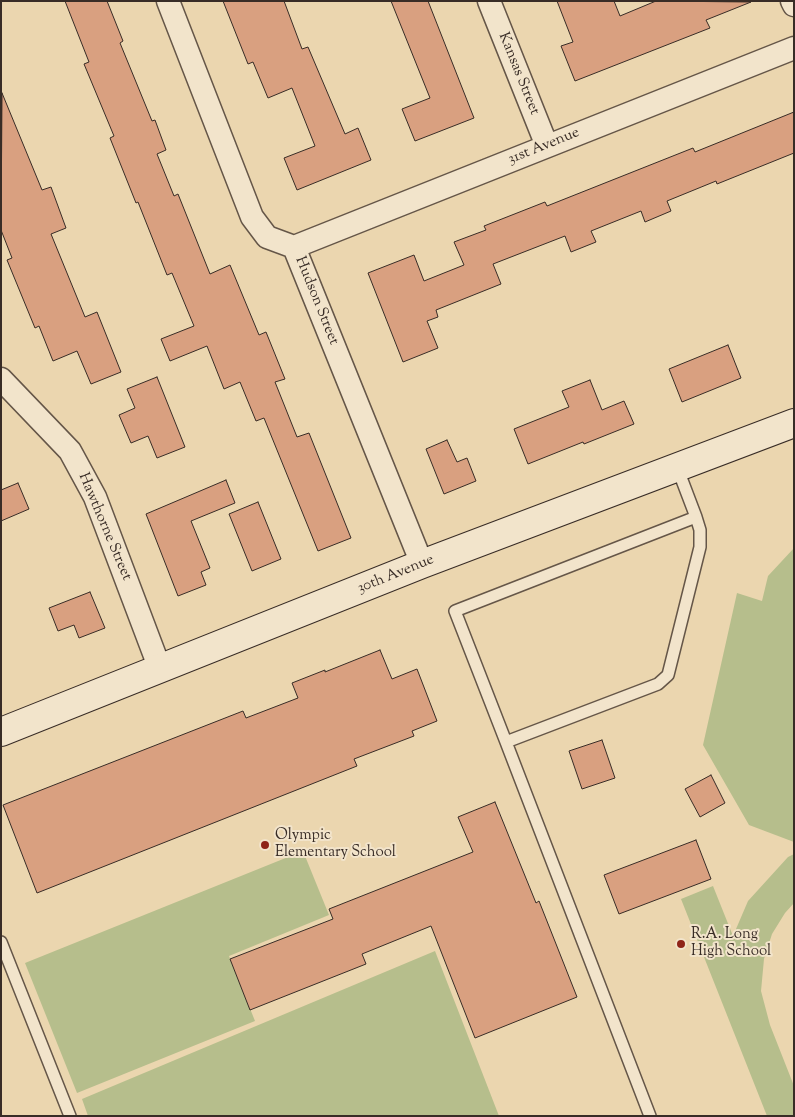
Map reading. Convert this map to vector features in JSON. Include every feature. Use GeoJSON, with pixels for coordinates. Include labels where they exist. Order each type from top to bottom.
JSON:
{"type":"FeatureCollection","features":[{"type":"Feature","properties":{"kind":"street","name":"Hudson Street"},"geometry":{"type":"LineString","coordinates":[[168,1],[252,217],[267,237],[294,247],[422,564]]}},
{"type":"Feature","properties":{"kind":"street","name":"Kansas Street"},"geometry":{"type":"LineString","coordinates":[[489,1],[546,146]]}},
{"type":"Feature","properties":{"kind":"street"},"geometry":{"type":"LineString","coordinates":[[792,1],[794,5]]}},
{"type":"Feature","properties":{"kind":"street","name":"31st Avenue"},"geometry":{"type":"LineString","coordinates":[[294,247],[794,48]]}},
{"type":"Feature","properties":{"kind":"street","name":"Hawthorne Street"},"geometry":{"type":"LineString","coordinates":[[1,380],[70,451],[95,497],[160,669]]}},
{"type":"Feature","properties":{"kind":"street","name":"30th Avenue"},"geometry":{"type":"LineString","coordinates":[[1,732],[422,564],[794,423]]}},
{"type":"Feature","properties":{"kind":"lane"},"geometry":{"type":"LineString","coordinates":[[506,742],[658,684],[668,675],[700,547],[700,530],[678,467]]}},
{"type":"Feature","properties":{"kind":"lane"},"geometry":{"type":"LineString","coordinates":[[647,1115],[455,611],[696,517]]}},
{"type":"Feature","properties":{"kind":"lane"},"geometry":{"type":"LineString","coordinates":[[1,942],[70,1116]]}},
{"type":"Feature","properties":{"kind":"green space"},"geometry":{"type":"Polygon","coordinates":[[[794,548],[794,842],[749,825],[703,745],[737,593],[762,601],[768,576],[794,548]]]}},
{"type":"Feature","properties":{"kind":"green space"},"geometry":{"type":"Polygon","coordinates":[[[303,851],[329,915],[229,956],[255,1021],[77,1093],[25,963],[303,851]]]}},
{"type":"Feature","properties":{"kind":"green space"},"geometry":{"type":"Polygon","coordinates":[[[794,854],[794,903],[785,913],[772,934],[764,959],[761,991],[770,1025],[794,1086],[794,1116],[767,1116],[681,899],[713,886],[733,936],[748,901],[788,857],[794,854]]]}},
{"type":"Feature","properties":{"kind":"green space"},"geometry":{"type":"Polygon","coordinates":[[[435,951],[499,1116],[88,1116],[82,1099],[435,951]]]}},
{"type":"Feature","properties":{"kind":"building"},"geometry":{"type":"Polygon","coordinates":[[[65,1],[107,1],[123,41],[120,43],[152,121],[155,120],[166,150],[157,154],[174,196],[178,194],[210,274],[230,265],[259,335],[266,332],[285,379],[275,382],[297,437],[309,433],[351,538],[318,551],[264,418],[256,421],[240,382],[224,389],[207,346],[170,361],[161,339],[194,326],[172,273],[167,275],[110,138],[114,136],[84,64],[89,62],[65,1]]]}},
{"type":"Feature","properties":{"kind":"building"},"geometry":{"type":"Polygon","coordinates":[[[223,1],[284,1],[302,49],[308,47],[345,134],[358,128],[371,160],[297,190],[284,158],[315,146],[292,88],[268,98],[253,62],[248,64],[223,1]]]}},
{"type":"Feature","properties":{"kind":"building"},"geometry":{"type":"Polygon","coordinates":[[[391,1],[428,1],[474,118],[415,141],[402,109],[430,98],[391,1]]]}},
{"type":"Feature","properties":{"kind":"building"},"geometry":{"type":"Polygon","coordinates":[[[557,1],[614,1],[620,16],[656,1],[751,2],[706,20],[710,28],[575,81],[561,46],[573,42],[557,1]]]}},
{"type":"Feature","properties":{"kind":"building"},"geometry":{"type":"Polygon","coordinates":[[[2,93],[42,190],[51,187],[66,228],[51,234],[85,317],[97,312],[121,372],[91,384],[77,351],[53,361],[39,326],[35,328],[7,260],[12,258],[1,230],[2,93]]]}},
{"type":"Feature","properties":{"kind":"building"},"geometry":{"type":"Polygon","coordinates":[[[794,112],[794,153],[717,184],[716,181],[667,201],[671,211],[645,222],[641,211],[591,231],[596,242],[571,252],[565,236],[493,264],[501,284],[436,310],[438,317],[427,321],[438,348],[403,362],[368,273],[414,255],[424,281],[464,265],[454,242],[486,230],[484,226],[545,202],[547,206],[693,148],[695,152],[794,112]]]}},
{"type":"Feature","properties":{"kind":"building"},"geometry":{"type":"Polygon","coordinates":[[[728,345],[741,378],[682,402],[669,369],[728,345]]]}},
{"type":"Feature","properties":{"kind":"building"},"geometry":{"type":"Polygon","coordinates":[[[157,377],[185,447],[157,458],[148,436],[131,443],[119,415],[135,408],[127,389],[157,377]]]}},
{"type":"Feature","properties":{"kind":"building"},"geometry":{"type":"Polygon","coordinates":[[[590,380],[602,410],[624,401],[634,424],[528,464],[514,429],[569,407],[562,391],[590,380]]]}},
{"type":"Feature","properties":{"kind":"building"},"geometry":{"type":"Polygon","coordinates":[[[447,440],[457,462],[467,458],[476,481],[444,494],[426,449],[447,440]]]}},
{"type":"Feature","properties":{"kind":"building"},"geometry":{"type":"Polygon","coordinates":[[[226,480],[235,503],[191,521],[210,568],[201,572],[206,585],[178,596],[146,514],[226,480]]]}},
{"type":"Feature","properties":{"kind":"building"},"geometry":{"type":"Polygon","coordinates":[[[18,483],[29,509],[1,521],[1,490],[18,483]]]}},
{"type":"Feature","properties":{"kind":"building"},"geometry":{"type":"Polygon","coordinates":[[[258,502],[281,559],[252,571],[229,514],[258,502]]]}},
{"type":"Feature","properties":{"kind":"building"},"geometry":{"type":"Polygon","coordinates":[[[90,592],[105,628],[79,638],[74,625],[58,631],[49,608],[90,592]]]}},
{"type":"Feature","properties":{"kind":"building"},"geometry":{"type":"Polygon","coordinates":[[[380,650],[392,679],[417,669],[437,721],[412,731],[414,736],[354,759],[357,766],[37,893],[3,805],[243,711],[246,718],[298,698],[292,683],[380,650]]]}},
{"type":"Feature","properties":{"kind":"building"},"geometry":{"type":"Polygon","coordinates":[[[602,740],[615,778],[582,789],[569,751],[602,740]]]}},
{"type":"Feature","properties":{"kind":"building"},"geometry":{"type":"Polygon","coordinates":[[[711,775],[725,803],[700,817],[685,789],[711,775]]]}},
{"type":"Feature","properties":{"kind":"building"},"geometry":{"type":"Polygon","coordinates":[[[495,802],[536,903],[539,901],[577,997],[475,1038],[431,926],[362,954],[366,964],[250,1010],[230,959],[333,919],[329,909],[473,852],[458,817],[495,802]]]}},
{"type":"Feature","properties":{"kind":"building"},"geometry":{"type":"Polygon","coordinates":[[[696,840],[711,879],[619,914],[604,875],[696,840]]]}},
{"type":"Feature","properties":{"kind":"place","name":"Olympic Elementary School"},"geometry":{"type":"Point","coordinates":[265,845]}},
{"type":"Feature","properties":{"kind":"place","name":"R.A. Long High School"},"geometry":{"type":"Point","coordinates":[681,944]}}]}
